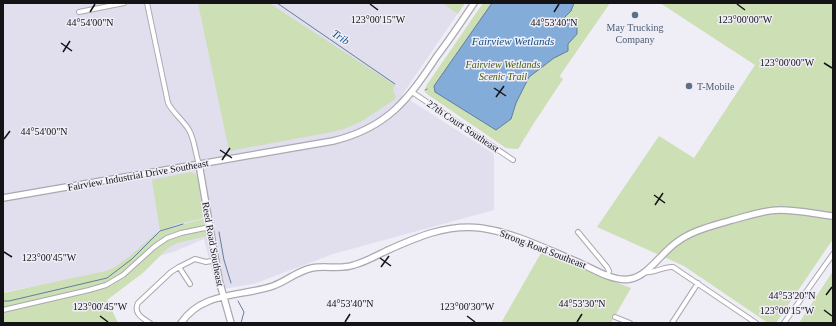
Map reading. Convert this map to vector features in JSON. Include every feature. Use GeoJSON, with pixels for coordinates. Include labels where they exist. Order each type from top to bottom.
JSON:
{"type":"FeatureCollection","features":[{"type":"Feature","properties":{"kind":"street"},"geometry":{"type":"LineString","coordinates":[[79,12],[124,3]]}},
{"type":"Feature","properties":{"kind":"street"},"geometry":{"type":"LineString","coordinates":[[147,3],[168,102],[173,112],[183,122],[191,134],[199,164]]}},
{"type":"Feature","properties":{"kind":"street","name":"Fairview Industrial Drive Southeast"},"geometry":{"type":"LineString","coordinates":[[3,198],[319,143],[347,136],[367,128],[399,107],[412,92],[474,3]]}},
{"type":"Feature","properties":{"kind":"street","name":"27th Court Southeast"},"geometry":{"type":"LineString","coordinates":[[412,92],[513,160]]}},
{"type":"Feature","properties":{"kind":"street","name":"Reed Road Southeast"},"geometry":{"type":"LineString","coordinates":[[199,164],[223,296],[231,323]]}},
{"type":"Feature","properties":{"kind":"street","name":"Strong Road Southeast"},"geometry":{"type":"LineString","coordinates":[[182,323],[189,313],[197,306],[209,300],[274,285],[311,268],[352,266],[421,236],[435,231],[458,227],[495,231],[515,236],[608,275],[619,279],[627,279],[636,278],[645,272],[672,246],[687,235],[763,211],[781,210],[833,216]]}},
{"type":"Feature","properties":{"kind":"street"},"geometry":{"type":"LineString","coordinates":[[3,310],[106,285],[123,276],[154,247],[167,238],[181,233],[210,227]]}},
{"type":"Feature","properties":{"kind":"street"},"geometry":{"type":"LineString","coordinates":[[578,232],[607,267],[608,275]]}},
{"type":"Feature","properties":{"kind":"street"},"geometry":{"type":"LineString","coordinates":[[784,323],[833,254]]}},
{"type":"Feature","properties":{"kind":"street"},"geometry":{"type":"LineString","coordinates":[[150,323],[137,313],[137,304],[170,272],[195,259],[206,262],[216,260]]}},
{"type":"Feature","properties":{"kind":"street"},"geometry":{"type":"LineString","coordinates":[[179,267],[190,284]]}},
{"type":"Feature","properties":{"kind":"street"},"geometry":{"type":"LineString","coordinates":[[645,272],[649,273],[666,267],[673,267],[756,323]]}},
{"type":"Feature","properties":{"kind":"street"},"geometry":{"type":"LineString","coordinates":[[672,323],[698,283]]}},
{"type":"Feature","properties":{"kind":"street"},"geometry":{"type":"LineString","coordinates":[[615,316],[630,323]]}},
{"type":"Feature","properties":{"kind":"shaded area"},"geometry":{"type":"Polygon","coordinates":[[[3,3],[465,3],[402,95],[494,154],[494,210],[333,254],[253,284],[217,290],[204,239],[173,252],[85,277],[3,292],[3,3]]]}},
{"type":"Feature","properties":{"kind":"green space"},"geometry":{"type":"Polygon","coordinates":[[[198,3],[269,3],[395,85],[393,90],[396,96],[394,100],[362,121],[344,129],[229,151],[198,3]]]}},
{"type":"Feature","properties":{"kind":"green space"},"geometry":{"type":"Polygon","coordinates":[[[442,3],[465,3],[458,14],[442,3]]]}},
{"type":"Feature","properties":{"kind":"green space","name":"Fairview Wetlands"},"geometry":{"type":"Polygon","coordinates":[[[483,3],[610,3],[561,74],[560,77],[563,79],[518,149],[506,148],[425,92],[426,86],[483,3]]]}},
{"type":"Feature","properties":{"kind":"green space"},"geometry":{"type":"Polygon","coordinates":[[[660,3],[833,3],[833,239],[776,323],[768,323],[684,266],[597,227],[659,136],[694,158],[755,65],[660,3]]]}},
{"type":"Feature","properties":{"kind":"green space"},"geometry":{"type":"Polygon","coordinates":[[[191,172],[198,178],[203,217],[176,224],[160,231],[152,180],[191,172]]]}},
{"type":"Feature","properties":{"kind":"green space"},"geometry":{"type":"Polygon","coordinates":[[[208,218],[211,235],[177,243],[168,248],[144,272],[107,300],[118,323],[3,323],[3,293],[106,271],[115,267],[130,256],[155,234],[169,228],[208,218]]]}},
{"type":"Feature","properties":{"kind":"green space"},"geometry":{"type":"Polygon","coordinates":[[[541,253],[631,288],[611,323],[501,323],[541,253]]]}},
{"type":"Feature","properties":{"kind":"green space"},"geometry":{"type":"Polygon","coordinates":[[[833,271],[833,323],[799,323],[833,271]]]}},
{"type":"Feature","properties":{"kind":"water","name":"Fairview Wetlands"},"geometry":{"type":"Polygon","coordinates":[[[492,3],[574,3],[571,11],[563,19],[575,21],[577,27],[577,34],[568,44],[568,51],[554,58],[529,77],[516,103],[511,119],[496,130],[435,92],[434,86],[492,3]]]}},
{"type":"Feature","properties":{"kind":"waterway","name":"Trib"},"geometry":{"type":"LineString","coordinates":[[277,3],[395,84]]}},
{"type":"Feature","properties":{"kind":"waterway"},"geometry":{"type":"LineString","coordinates":[[3,301],[9,301],[107,278],[132,259],[160,231],[183,224]]}},
{"type":"Feature","properties":{"kind":"waterway"},"geometry":{"type":"LineString","coordinates":[[219,232],[224,260],[231,283]]}},
{"type":"Feature","properties":{"kind":"waterway"},"geometry":{"type":"LineString","coordinates":[[238,301],[244,312],[241,323]]}},
{"type":"Feature","properties":{"kind":"place","name":"May Trucking Company"},"geometry":{"type":"Point","coordinates":[635,15]}},
{"type":"Feature","properties":{"kind":"place","name":"T-Mobile"},"geometry":{"type":"Point","coordinates":[689,86]}},
{"type":"Feature","properties":{"kind":"park label","name":"Fairview Wetlands Scenic Trail"},"geometry":{"type":"Point","coordinates":[503,70]}}]}
